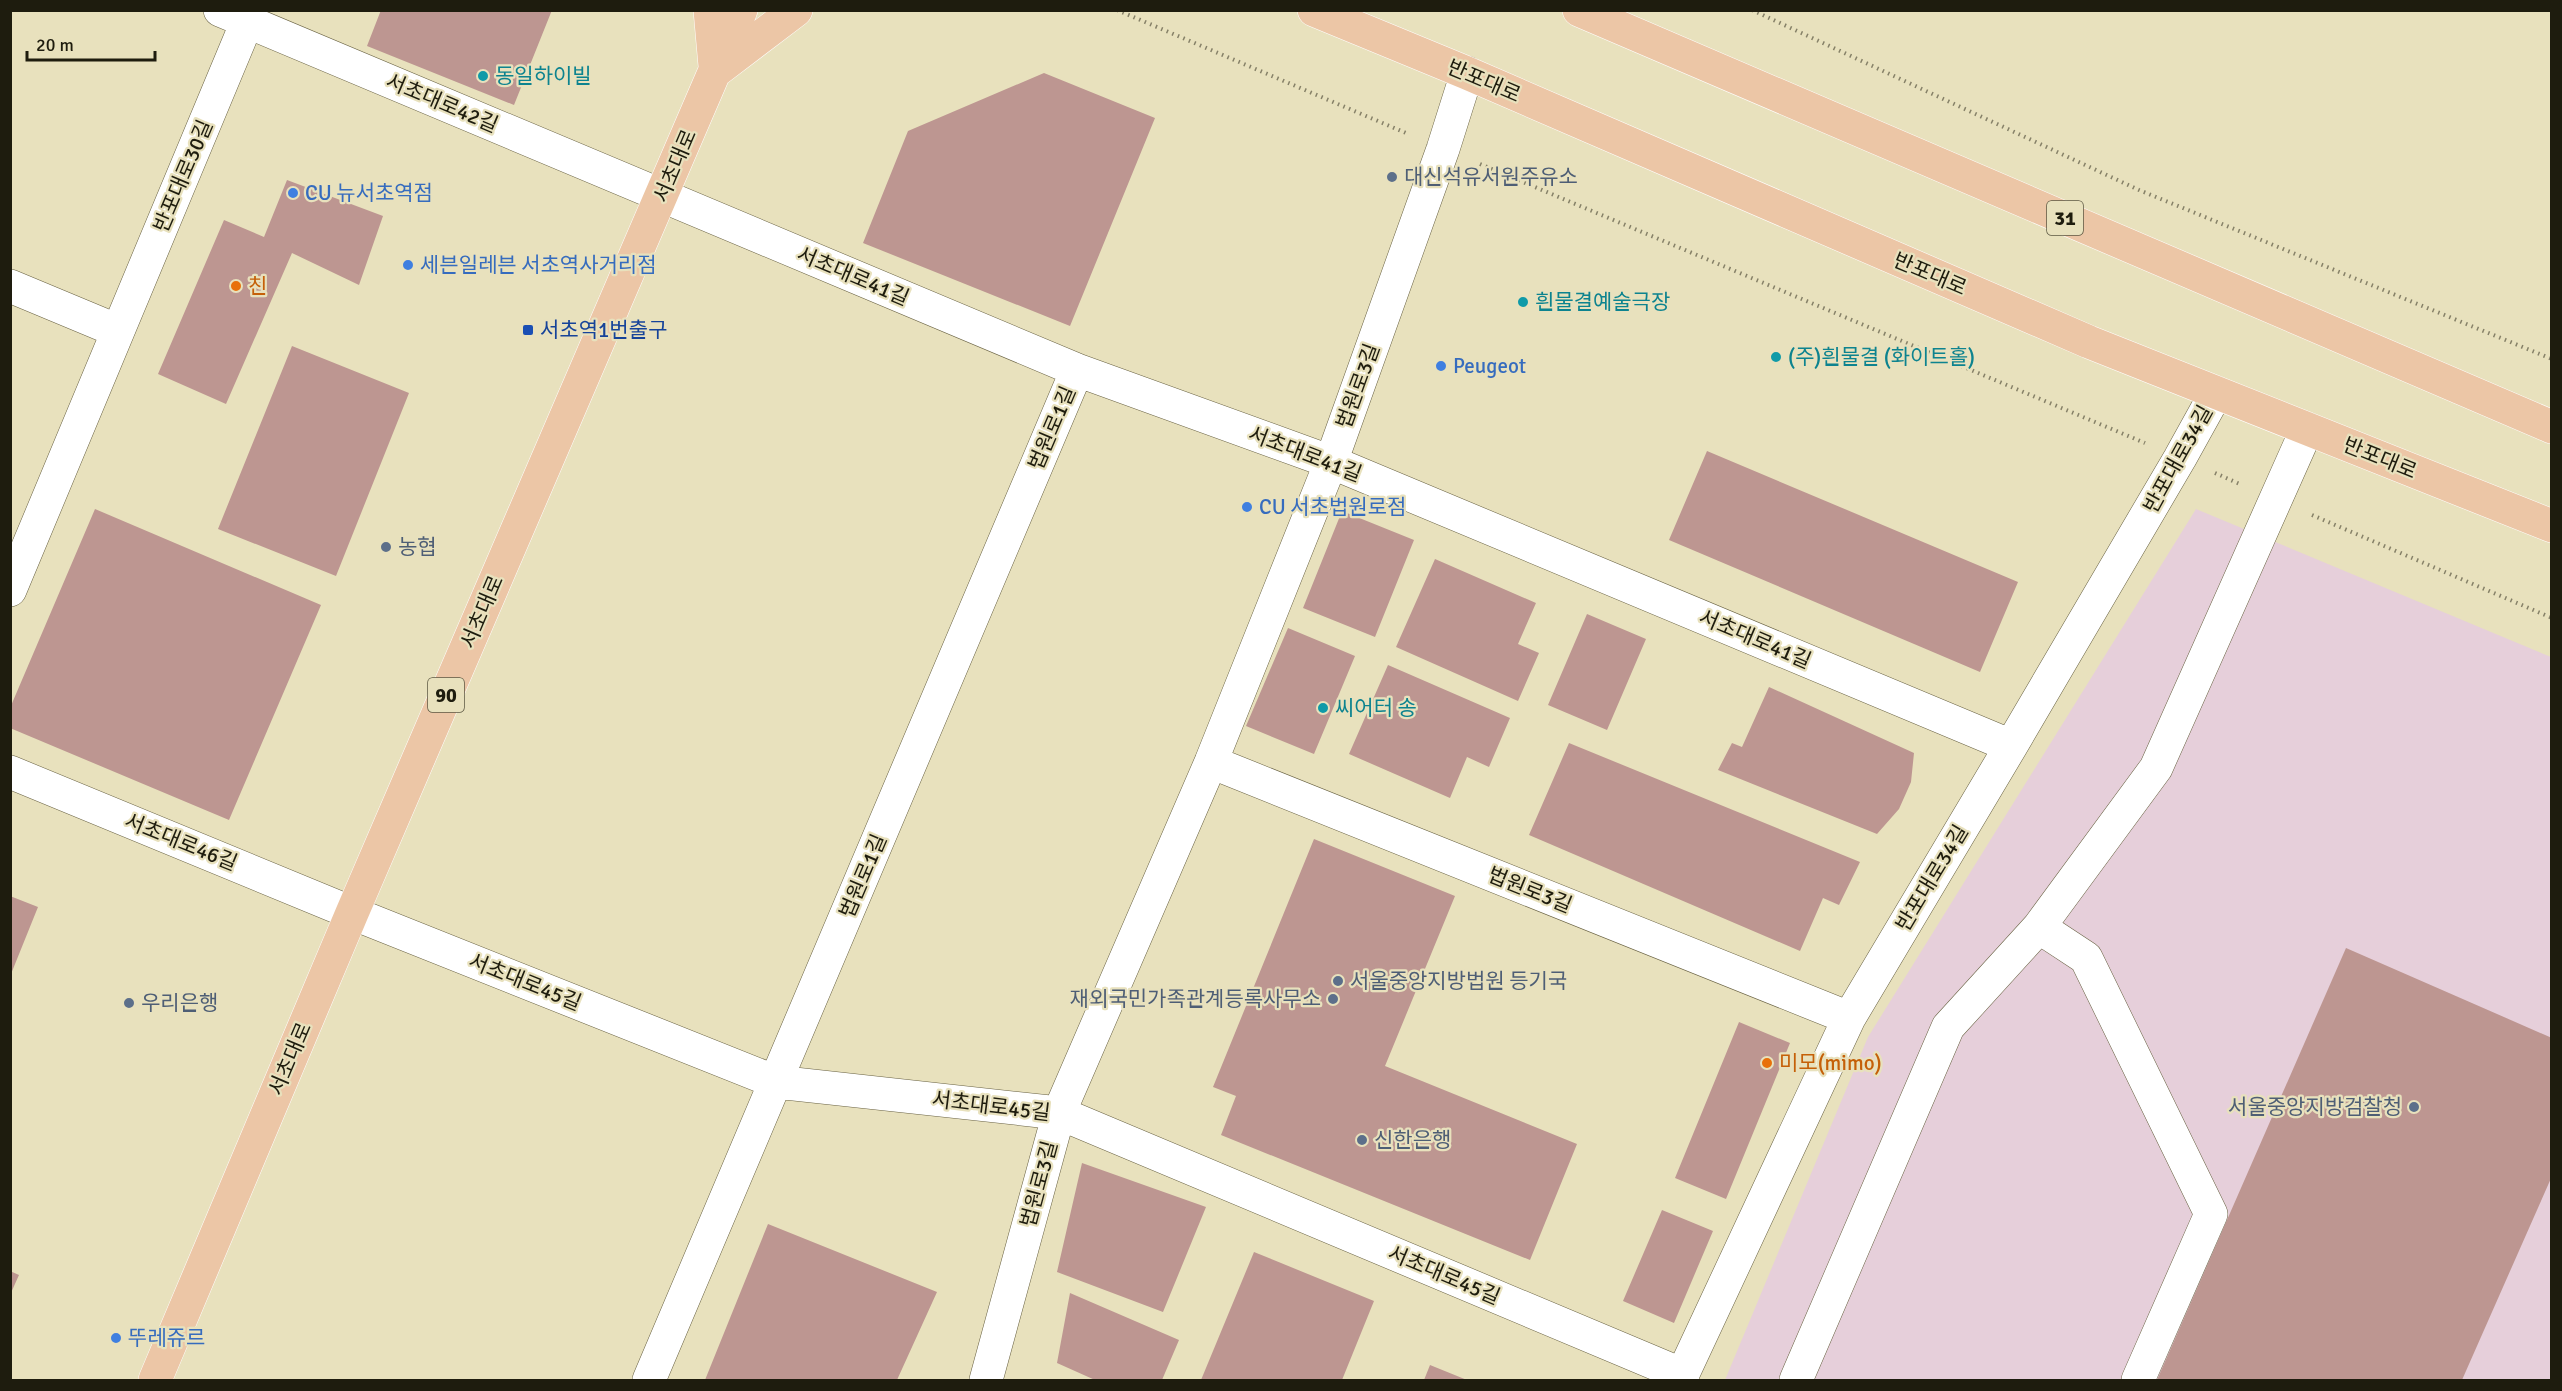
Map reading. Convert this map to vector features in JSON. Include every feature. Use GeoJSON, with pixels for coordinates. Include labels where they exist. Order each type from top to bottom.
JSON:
{"type":"FeatureCollection","features":[{"type":"Feature","properties":{"kind":"main road"},"geometry":{"type":"LineString","coordinates":[[710,10],[716,71]]}},
{"type":"Feature","properties":{"kind":"main road","name":"서초대로"},"geometry":{"type":"LineString","coordinates":[[155,1380],[352,913],[741,10]]}},
{"type":"Feature","properties":{"kind":"main road"},"geometry":{"type":"LineString","coordinates":[[716,71],[796,10]]}},
{"type":"Feature","properties":{"kind":"main road","name":"반포대로"},"geometry":{"type":"LineString","coordinates":[[1314,10],[1467,73],[2079,338],[2552,526]]}},
{"type":"Feature","properties":{"kind":"main road","name":"31"},"geometry":{"type":"LineString","coordinates":[[1579,10],[2552,427]]}},
{"type":"Feature","properties":{"kind":"street","name":"서초대로42길"},"geometry":{"type":"LineString","coordinates":[[234,16],[663,195]]}},
{"type":"Feature","properties":{"kind":"street","name":"반포대로30길"},"geometry":{"type":"LineString","coordinates":[[10,590],[118,331],[234,16]]}},
{"type":"Feature","properties":{"kind":"street","name":"법원로3길"},"geometry":{"type":"LineString","coordinates":[[986,1380],[1059,1113],[1211,762],[1331,462],[1443,149],[1467,73]]}},
{"type":"Feature","properties":{"kind":"street","name":"서초대로41길"},"geometry":{"type":"LineString","coordinates":[[663,195],[1077,370],[1331,462],[2012,746]]}},
{"type":"Feature","properties":{"kind":"street"},"geometry":{"type":"LineString","coordinates":[[10,286],[118,331]]}},
{"type":"Feature","properties":{"kind":"street","name":"법원로1길"},"geometry":{"type":"LineString","coordinates":[[649,1380],[1077,370]]}},
{"type":"Feature","properties":{"kind":"street","name":"반포대로34길"},"geometry":{"type":"LineString","coordinates":[[1682,1378],[1849,1018],[2012,746],[2216,393]]}},
{"type":"Feature","properties":{"kind":"street"},"geometry":{"type":"LineString","coordinates":[[1796,1380],[1948,1027],[2039,927],[2156,768],[2307,429]]}},
{"type":"Feature","properties":{"kind":"street","name":"법원로3길"},"geometry":{"type":"LineString","coordinates":[[1211,762],[1849,1018]]}},
{"type":"Feature","properties":{"kind":"street","name":"서초대로46길"},"geometry":{"type":"LineString","coordinates":[[10,772],[352,913]]}},
{"type":"Feature","properties":{"kind":"street","name":"서초대로45길"},"geometry":{"type":"LineString","coordinates":[[352,913],[776,1082],[1059,1113],[1682,1378]]}},
{"type":"Feature","properties":{"kind":"street"},"geometry":{"type":"LineString","coordinates":[[2039,927],[2086,958],[2211,1214],[2138,1380]]}},
{"type":"Feature","properties":{"kind":"path"},"geometry":{"type":"LineString","coordinates":[[1117,10],[2180,458],[2552,618]]}},
{"type":"Feature","properties":{"kind":"path"},"geometry":{"type":"LineString","coordinates":[[1752,10],[2139,190],[2552,359]]}},
{"type":"Feature","properties":{"kind":"shaded area"},"geometry":{"type":"Polygon","coordinates":[[[2196,509],[2551,657],[2551,1380],[1725,1380],[1868,1037],[2196,509]]]}},
{"type":"Feature","properties":{"kind":"building","name":"동일하이빌"},"geometry":{"type":"Polygon","coordinates":[[[381,10],[552,10],[514,105],[367,46],[381,10]]]}},
{"type":"Feature","properties":{"kind":"building"},"geometry":{"type":"Polygon","coordinates":[[[1044,73],[1155,118],[1070,326],[863,243],[908,131],[1044,73]]]}},
{"type":"Feature","properties":{"kind":"building"},"geometry":{"type":"Polygon","coordinates":[[[287,180],[383,216],[359,285],[292,253],[226,404],[158,374],[224,220],[264,237],[287,180]]]}},
{"type":"Feature","properties":{"kind":"building"},"geometry":{"type":"Polygon","coordinates":[[[292,346],[409,393],[336,576],[218,529],[292,346]]]}},
{"type":"Feature","properties":{"kind":"building"},"geometry":{"type":"Polygon","coordinates":[[[1707,451],[2018,582],[1980,672],[1669,540],[1707,451]]]}},
{"type":"Feature","properties":{"kind":"building"},"geometry":{"type":"Polygon","coordinates":[[[95,509],[321,605],[229,820],[10,728],[10,708],[95,509]]]}},
{"type":"Feature","properties":{"kind":"building"},"geometry":{"type":"Polygon","coordinates":[[[1342,511],[1414,540],[1375,637],[1303,608],[1342,511]]]}},
{"type":"Feature","properties":{"kind":"building"},"geometry":{"type":"Polygon","coordinates":[[[1435,559],[1536,603],[1518,644],[1539,653],[1518,701],[1396,647],[1435,559]]]}},
{"type":"Feature","properties":{"kind":"building"},"geometry":{"type":"Polygon","coordinates":[[[1587,614],[1646,639],[1607,730],[1548,705],[1587,614]]]}},
{"type":"Feature","properties":{"kind":"building"},"geometry":{"type":"Polygon","coordinates":[[[1288,628],[1355,656],[1314,754],[1246,726],[1288,628]]]}},
{"type":"Feature","properties":{"kind":"building"},"geometry":{"type":"Polygon","coordinates":[[[1388,665],[1510,718],[1489,767],[1467,757],[1450,798],[1349,754],[1388,665]]]}},
{"type":"Feature","properties":{"kind":"building"},"geometry":{"type":"Polygon","coordinates":[[[1769,687],[1914,753],[1911,782],[1899,809],[1877,834],[1718,770],[1732,743],[1742,747],[1769,687]]]}},
{"type":"Feature","properties":{"kind":"building"},"geometry":{"type":"Polygon","coordinates":[[[1569,743],[1860,862],[1839,905],[1823,898],[1800,951],[1529,835],[1569,743]]]}},
{"type":"Feature","properties":{"kind":"building","name":"서울중앙지방법원 등기국"},"geometry":{"type":"Polygon","coordinates":[[[1314,839],[1455,896],[1385,1066],[1577,1144],[1530,1260],[1221,1135],[1236,1096],[1213,1087],[1314,839]]]}},
{"type":"Feature","properties":{"kind":"building"},"geometry":{"type":"Polygon","coordinates":[[[10,896],[38,907],[11,974],[10,974],[10,896]]]}},
{"type":"Feature","properties":{"kind":"building","name":"서울중앙지방검찰청"},"geometry":{"type":"Polygon","coordinates":[[[2346,948],[2552,1038],[2552,1176],[2462,1380],[2157,1380],[2346,948]]]}},
{"type":"Feature","properties":{"kind":"building"},"geometry":{"type":"Polygon","coordinates":[[[1739,1022],[1790,1043],[1726,1199],[1675,1178],[1739,1022]]]}},
{"type":"Feature","properties":{"kind":"building"},"geometry":{"type":"Polygon","coordinates":[[[1082,1163],[1206,1207],[1163,1312],[1057,1272],[1082,1163]]]}},
{"type":"Feature","properties":{"kind":"building"},"geometry":{"type":"Polygon","coordinates":[[[1662,1210],[1713,1231],[1674,1323],[1623,1301],[1662,1210]]]}},
{"type":"Feature","properties":{"kind":"building"},"geometry":{"type":"Polygon","coordinates":[[[768,1224],[937,1292],[897,1380],[705,1380],[768,1224]]]}},
{"type":"Feature","properties":{"kind":"building"},"geometry":{"type":"Polygon","coordinates":[[[1254,1252],[1374,1301],[1342,1380],[1201,1380],[1254,1252]]]}},
{"type":"Feature","properties":{"kind":"building"},"geometry":{"type":"Polygon","coordinates":[[[10,1271],[19,1275],[10,1295],[10,1271]]]}},
{"type":"Feature","properties":{"kind":"building"},"geometry":{"type":"Polygon","coordinates":[[[1070,1293],[1179,1340],[1162,1380],[1095,1380],[1057,1363],[1070,1293]]]}},
{"type":"Feature","properties":{"kind":"building"},"geometry":{"type":"Polygon","coordinates":[[[1430,1365],[1467,1380],[1424,1380],[1430,1365]]]}},
{"type":"Feature","properties":{"kind":"place","name":"동일하이빌"},"geometry":{"type":"Point","coordinates":[483,76]}},
{"type":"Feature","properties":{"kind":"place","name":"대신석유서원주유소"},"geometry":{"type":"Point","coordinates":[1392,177]}},
{"type":"Feature","properties":{"kind":"place","name":"CU 뉴서초역점"},"geometry":{"type":"Point","coordinates":[293,193]}},
{"type":"Feature","properties":{"kind":"place","name":"세븐일레븐 서초역사거리점"},"geometry":{"type":"Point","coordinates":[408,265]}},
{"type":"Feature","properties":{"kind":"place","name":"친"},"geometry":{"type":"Point","coordinates":[236,286]}},
{"type":"Feature","properties":{"kind":"place","name":"흰물결예술극장"},"geometry":{"type":"Point","coordinates":[1523,302]}},
{"type":"Feature","properties":{"kind":"place","name":"서초역1번출구"},"geometry":{"type":"Point","coordinates":[528,330]}},
{"type":"Feature","properties":{"kind":"place","name":"(주)흰물결 (화이트홀)"},"geometry":{"type":"Point","coordinates":[1776,357]}},
{"type":"Feature","properties":{"kind":"place","name":"Peugeot"},"geometry":{"type":"Point","coordinates":[1441,366]}},
{"type":"Feature","properties":{"kind":"place","name":"CU 서초법원로점"},"geometry":{"type":"Point","coordinates":[1247,507]}},
{"type":"Feature","properties":{"kind":"place","name":"농협"},"geometry":{"type":"Point","coordinates":[386,547]}},
{"type":"Feature","properties":{"kind":"place","name":"씨어터 송"},"geometry":{"type":"Point","coordinates":[1323,708]}},
{"type":"Feature","properties":{"kind":"place","name":"서울중앙지방법원 등기국"},"geometry":{"type":"Point","coordinates":[1338,981]}},
{"type":"Feature","properties":{"kind":"place","name":"재외국민가족관계등록사무소"},"geometry":{"type":"Point","coordinates":[1333,999]}},
{"type":"Feature","properties":{"kind":"place","name":"우리은행"},"geometry":{"type":"Point","coordinates":[129,1003]}},
{"type":"Feature","properties":{"kind":"place","name":"미모(mimo)"},"geometry":{"type":"Point","coordinates":[1767,1063]}},
{"type":"Feature","properties":{"kind":"place","name":"서울중앙지방검찰청"},"geometry":{"type":"Point","coordinates":[2414,1107]}},
{"type":"Feature","properties":{"kind":"place","name":"신한은행"},"geometry":{"type":"Point","coordinates":[1362,1140]}},
{"type":"Feature","properties":{"kind":"place","name":"뚜레쥬르"},"geometry":{"type":"Point","coordinates":[116,1338]}}]}
